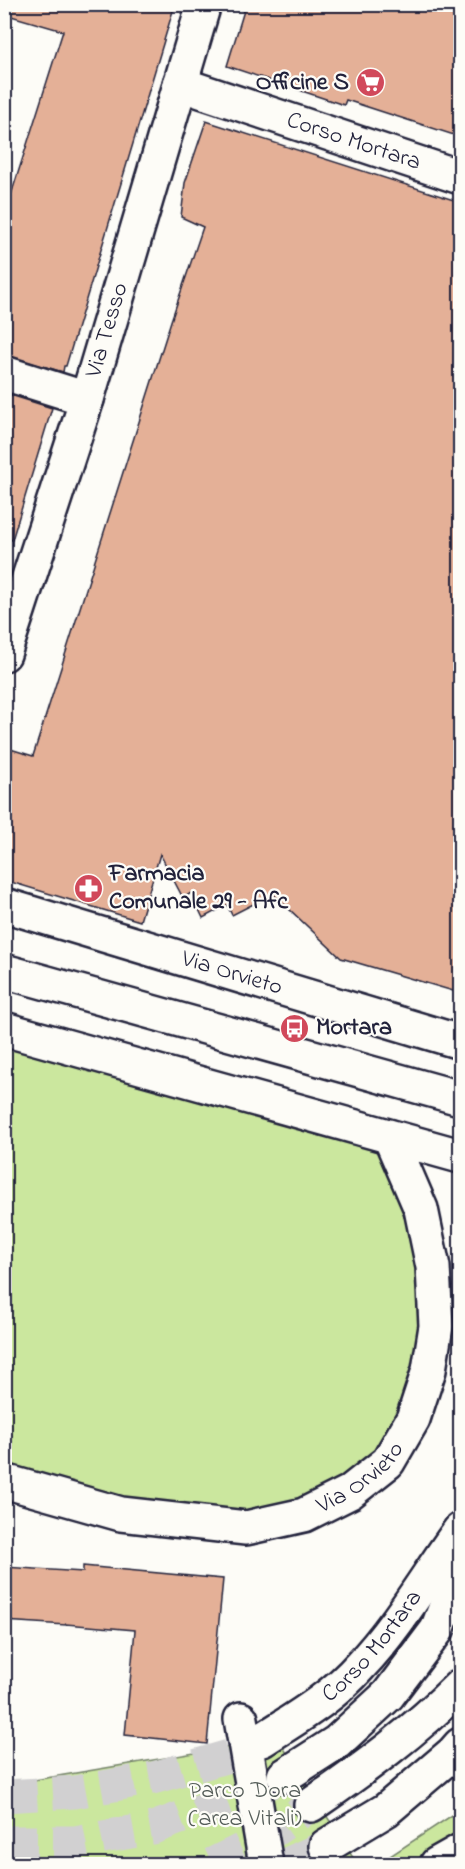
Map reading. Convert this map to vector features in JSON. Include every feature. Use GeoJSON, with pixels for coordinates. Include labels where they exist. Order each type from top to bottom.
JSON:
{"type":"FeatureCollection","features":[{"type":"Feature","properties":{"kind":"street","name":"Via Tesso"},"geometry":{"type":"LineString","coordinates":[[4,654],[87,399],[204,4]]}},
{"type":"Feature","properties":{"kind":"street","name":"Corso Mortara"},"geometry":{"type":"LineString","coordinates":[[180,84],[460,177]]}},
{"type":"Feature","properties":{"kind":"street"},"geometry":{"type":"LineString","coordinates":[[4,374],[87,399]]}},
{"type":"Feature","properties":{"kind":"street","name":"Via Orvieto"},"geometry":{"type":"LineString","coordinates":[[4,905],[460,1042]]}},
{"type":"Feature","properties":{"kind":"street"},"geometry":{"type":"LineString","coordinates":[[4,971],[460,1098]]}},
{"type":"Feature","properties":{"kind":"street"},"geometry":{"type":"LineString","coordinates":[[4,1029],[460,1156]]}},
{"type":"Feature","properties":{"kind":"street","name":"Via Orvieto"},"geometry":{"type":"LineString","coordinates":[[4,1482],[121,1514],[246,1528],[304,1515],[350,1492],[388,1462],[413,1419],[429,1370],[436,1326],[433,1267],[421,1209],[390,1137]]}},
{"type":"Feature","properties":{"kind":"street","name":"Corso Mortara"},"geometry":{"type":"LineString","coordinates":[[266,1864],[251,1729],[320,1702],[360,1667],[404,1612],[460,1530]]}},
{"type":"Feature","properties":{"kind":"street","name":"Corso Mortara"},"geometry":{"type":"LineString","coordinates":[[284,1776],[338,1742],[388,1695],[437,1630],[458,1575],[460,1558]]}},
{"type":"Feature","properties":{"kind":"street"},"geometry":{"type":"LineString","coordinates":[[311,1805],[374,1761],[434,1712],[460,1686]]}},
{"type":"Feature","properties":{"kind":"street"},"geometry":{"type":"LineString","coordinates":[[326,1846],[386,1810],[460,1745]]}},
{"type":"Feature","properties":{"kind":"street"},"geometry":{"type":"LineString","coordinates":[[437,1864],[460,1851]]}},
{"type":"Feature","properties":{"kind":"green space"},"geometry":{"type":"Polygon","coordinates":[[[4,1043],[382,1147],[421,1252],[421,1350],[403,1415],[377,1459],[307,1497],[247,1512],[131,1504],[5,1463],[4,1043]]]}},
{"type":"Feature","properties":{"kind":"green space","name":"Parco Dora (area Vitali)"},"geometry":{"type":"Polygon","coordinates":[[[278,1739],[357,1864],[5,1864],[5,1785],[278,1739]]]}},
{"type":"Feature","properties":{"kind":"green space"},"geometry":{"type":"Polygon","coordinates":[[[460,1810],[460,1864],[378,1864],[460,1810]]]}},
{"type":"Feature","properties":{"kind":"building"},"geometry":{"type":"Polygon","coordinates":[[[4,4],[175,4],[63,372],[4,355],[4,217],[63,31],[4,14],[4,4]]]}},
{"type":"Feature","properties":{"kind":"building","name":"Officine S"},"geometry":{"type":"Polygon","coordinates":[[[246,4],[460,4],[460,137],[346,100],[344,105],[227,66],[246,4]]]}},
{"type":"Feature","properties":{"kind":"building"},"geometry":{"type":"Polygon","coordinates":[[[206,121],[460,202],[460,993],[341,958],[273,894],[232,915],[227,905],[203,918],[191,893],[183,898],[160,854],[140,921],[4,880],[4,747],[33,756],[203,227],[181,217],[185,183],[206,121]]]}},
{"type":"Feature","properties":{"kind":"building"},"geometry":{"type":"Polygon","coordinates":[[[4,393],[52,408],[12,540],[4,539],[4,393]]]}},
{"type":"Feature","properties":{"kind":"building"},"geometry":{"type":"Polygon","coordinates":[[[83,1566],[223,1579],[207,1744],[125,1735],[135,1630],[4,1621],[4,1567],[83,1572],[83,1566]]]}},
{"type":"Feature","properties":{"kind":"tunnel"},"geometry":{"type":"LineString","coordinates":[[4,1796],[75,1792],[153,1778],[229,1756],[262,1740]]}},
{"type":"Feature","properties":{"kind":"tunnel"},"geometry":{"type":"LineString","coordinates":[[4,1842],[75,1842],[153,1828],[280,1778]]}},
{"type":"Feature","properties":{"kind":"tunnel"},"geometry":{"type":"LineString","coordinates":[[212,1864],[261,1840],[311,1805]]}},
{"type":"Feature","properties":{"kind":"tunnel"},"geometry":{"type":"LineString","coordinates":[[287,1864],[326,1846]]}},
{"type":"Feature","properties":{"kind":"place","name":"Officine S"},"geometry":{"type":"Point","coordinates":[370,83]}},
{"type":"Feature","properties":{"kind":"place","name":"Farmacia Comunale 29 - Afc"},"geometry":{"type":"Point","coordinates":[88,888]}},
{"type":"Feature","properties":{"kind":"place","name":"Mortara"},"geometry":{"type":"Point","coordinates":[295,1028]}}]}
